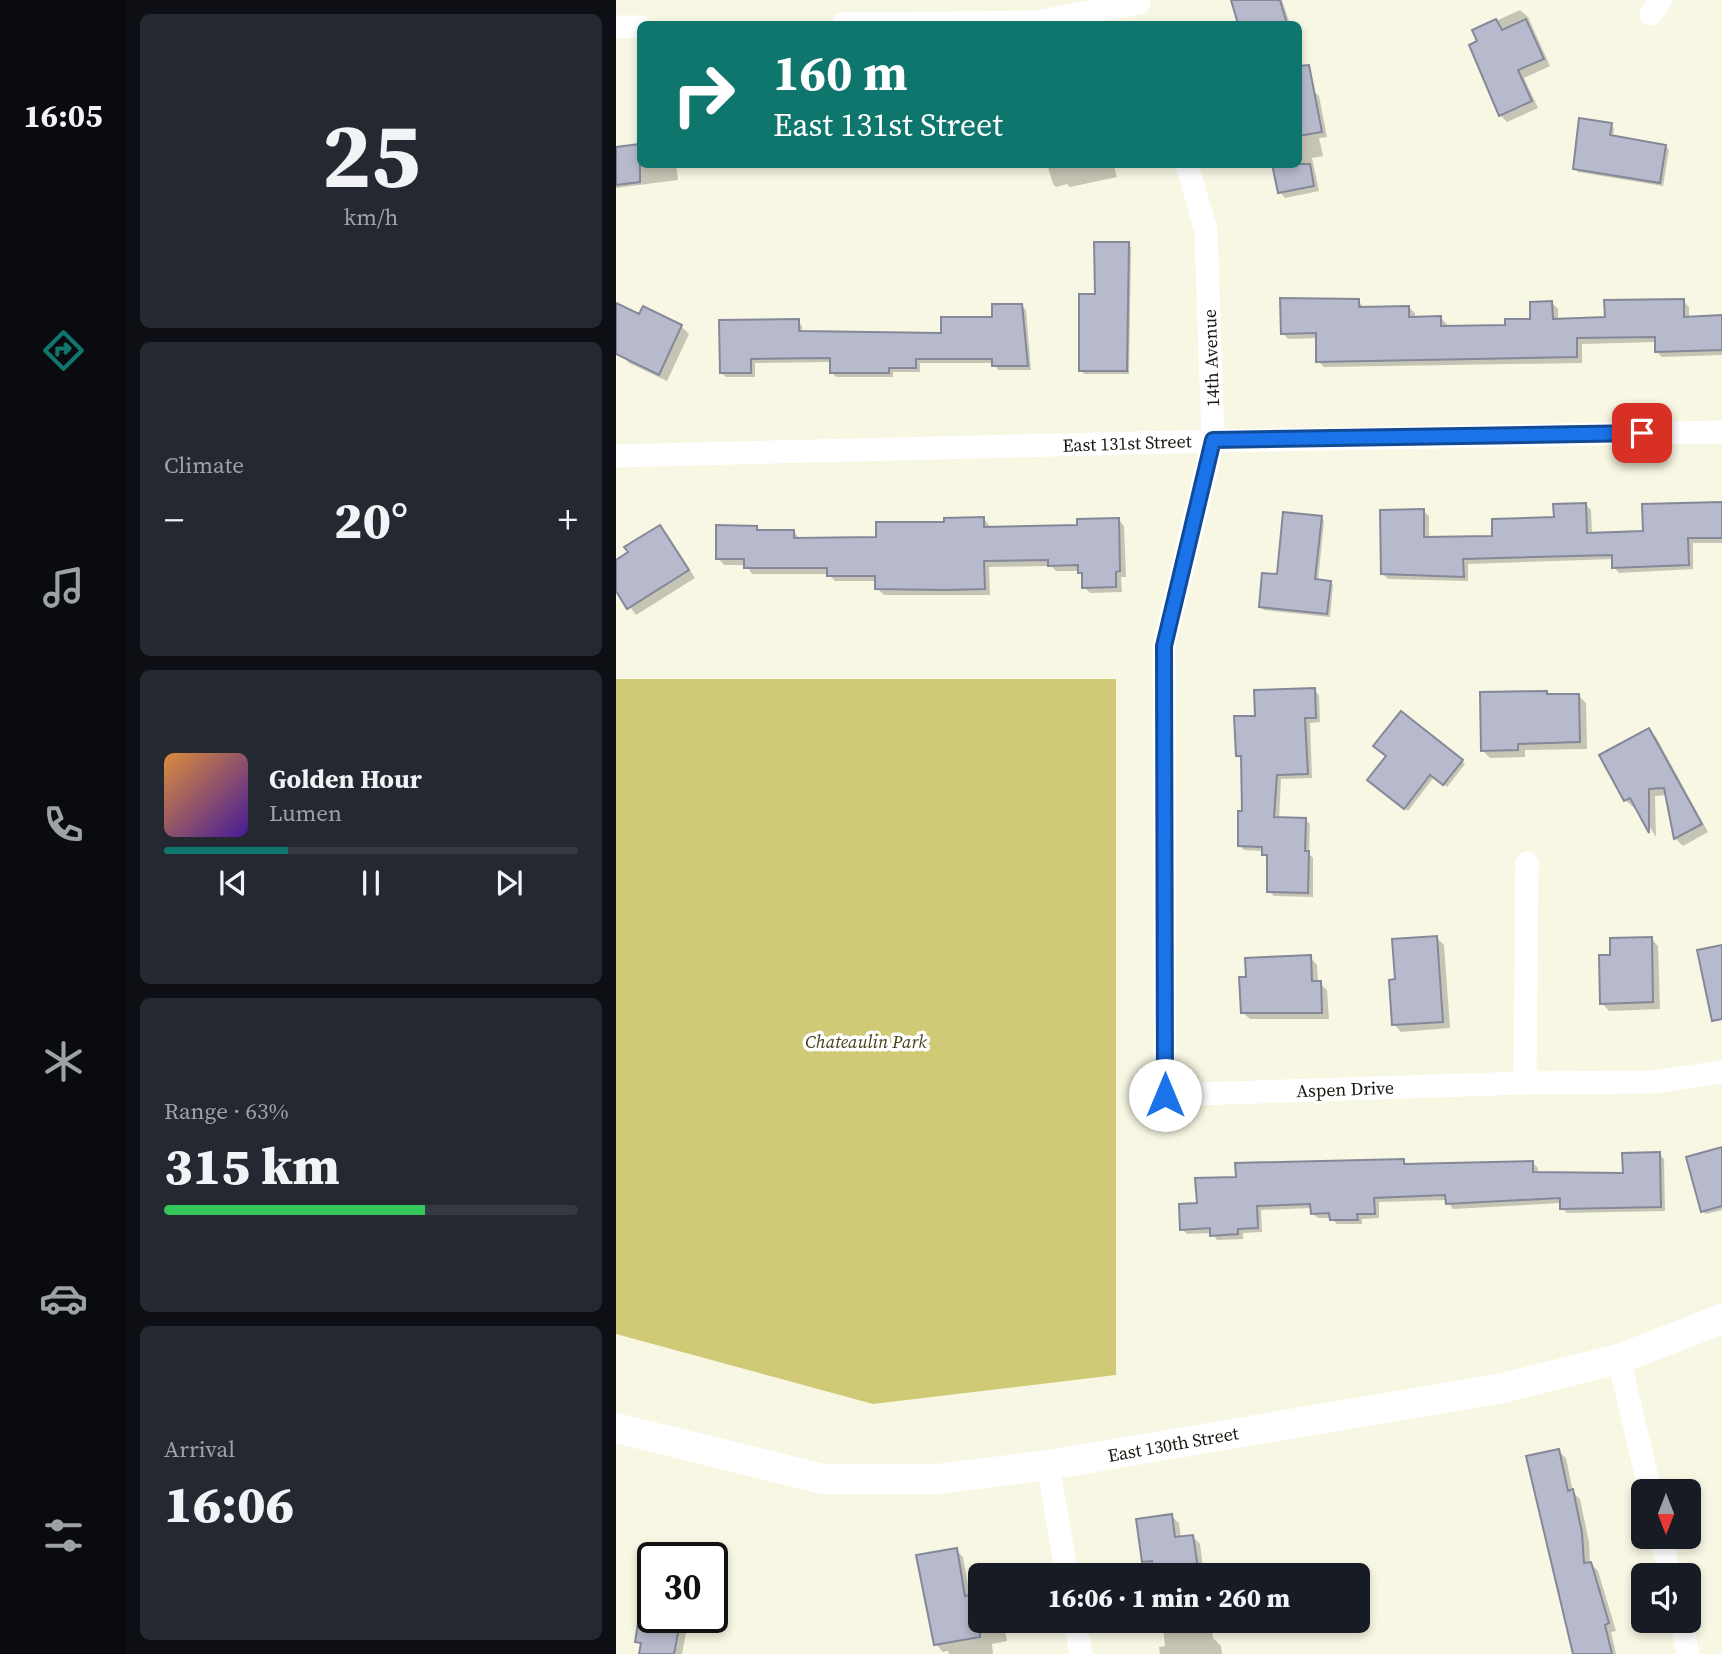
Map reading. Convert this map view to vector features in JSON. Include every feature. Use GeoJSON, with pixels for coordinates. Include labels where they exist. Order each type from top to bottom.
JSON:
{"type":"FeatureCollection","features":[{"type":"Feature","properties":{"kind":"street"},"geometry":{"type":"LineString","coordinates":[[1044,21],[1141,9]]}},
{"type":"Feature","properties":{"kind":"street"},"geometry":{"type":"LineString","coordinates":[[616,27],[637,27]]}},
{"type":"Feature","properties":{"kind":"street","name":"14th Avenue"},"geometry":{"type":"LineString","coordinates":[[1165,1095],[1164,646],[1213,440],[1206,232],[1187,168]]}},
{"type":"Feature","properties":{"kind":"street","name":"East 131st Street"},"geometry":{"type":"LineString","coordinates":[[616,456],[1213,440],[1722,432]]}},
{"type":"Feature","properties":{"kind":"street"},"geometry":{"type":"LineString","coordinates":[[1525,1083],[1527,863]]}},
{"type":"Feature","properties":{"kind":"street","name":"Aspen Drive"},"geometry":{"type":"LineString","coordinates":[[1165,1095],[1525,1083],[1653,1082],[1722,1072]]}},
{"type":"Feature","properties":{"kind":"street","name":"East 130th Street"},"geometry":{"type":"LineString","coordinates":[[617,1431],[823,1479],[938,1479],[1048,1465],[1503,1388],[1619,1359],[1722,1319]]}},
{"type":"Feature","properties":{"kind":"street"},"geometry":{"type":"LineString","coordinates":[[1619,1359],[1647,1479]]}},
{"type":"Feature","properties":{"kind":"street"},"geometry":{"type":"LineString","coordinates":[[1048,1465],[1065,1563]]}},
{"type":"Feature","properties":{"kind":"street"},"geometry":{"type":"LineString","coordinates":[[1077,1633],[1081,1654]]}},
{"type":"Feature","properties":{"kind":"street"},"geometry":{"type":"LineString","coordinates":[[1684,1633],[1688,1654]]}},
{"type":"Feature","properties":{"kind":"green space","name":"Chateaulin Park"},"geometry":{"type":"Polygon","coordinates":[[[616,679],[1116,679],[1116,1375],[873,1404],[616,1334],[616,679]]]}},
{"type":"Feature","properties":{"kind":"building"},"geometry":{"type":"Polygon","coordinates":[[[1231,0],[1280,0],[1286,21],[1237,21],[1231,0]]]}},
{"type":"Feature","properties":{"kind":"building"},"geometry":{"type":"Polygon","coordinates":[[[1496,19],[1502,30],[1526,19],[1544,59],[1518,70],[1532,101],[1499,116],[1469,45],[1477,41],[1472,30],[1496,19]]]}},
{"type":"Feature","properties":{"kind":"building"},"geometry":{"type":"Polygon","coordinates":[[[1309,65],[1322,132],[1302,135],[1302,66],[1309,65]]]}},
{"type":"Feature","properties":{"kind":"building"},"geometry":{"type":"Polygon","coordinates":[[[1579,118],[1612,123],[1610,135],[1666,145],[1660,183],[1573,169],[1579,118]]]}},
{"type":"Feature","properties":{"kind":"building"},"geometry":{"type":"Polygon","coordinates":[[[637,144],[640,182],[616,185],[616,147],[637,144]]]}},
{"type":"Feature","properties":{"kind":"building"},"geometry":{"type":"Polygon","coordinates":[[[1302,164],[1310,164],[1314,186],[1278,193],[1273,168],[1302,168],[1302,164]]]}},
{"type":"Feature","properties":{"kind":"building"},"geometry":{"type":"Polygon","coordinates":[[[1094,242],[1129,242],[1127,371],[1079,371],[1079,294],[1095,294],[1094,242]]]}},
{"type":"Feature","properties":{"kind":"building"},"geometry":{"type":"Polygon","coordinates":[[[1280,298],[1359,299],[1359,307],[1409,306],[1409,317],[1441,316],[1441,326],[1505,325],[1505,319],[1530,319],[1530,302],[1552,301],[1553,319],[1605,317],[1604,300],[1684,299],[1684,317],[1722,315],[1722,350],[1655,352],[1655,337],[1577,338],[1577,357],[1316,362],[1316,333],[1281,334],[1280,298]]]}},
{"type":"Feature","properties":{"kind":"building"},"geometry":{"type":"Polygon","coordinates":[[[616,303],[639,314],[643,306],[682,325],[659,375],[616,354],[616,303]]]}},
{"type":"Feature","properties":{"kind":"building"},"geometry":{"type":"Polygon","coordinates":[[[992,304],[1022,304],[1028,366],[992,366],[992,359],[916,359],[916,368],[889,368],[889,373],[830,373],[830,358],[751,359],[751,373],[720,373],[719,320],[799,319],[799,331],[941,333],[941,317],[992,317],[992,304]]]}},
{"type":"Feature","properties":{"kind":"building"},"geometry":{"type":"Polygon","coordinates":[[[1722,502],[1722,538],[1688,538],[1689,565],[1612,568],[1612,555],[1463,559],[1464,577],[1381,574],[1380,510],[1424,509],[1424,537],[1492,536],[1492,519],[1554,517],[1553,504],[1586,503],[1587,533],[1643,531],[1642,504],[1722,502]]]}},
{"type":"Feature","properties":{"kind":"building"},"geometry":{"type":"Polygon","coordinates":[[[1283,512],[1322,516],[1315,579],[1331,581],[1327,614],[1259,607],[1262,573],[1277,574],[1283,512]]]}},
{"type":"Feature","properties":{"kind":"building"},"geometry":{"type":"Polygon","coordinates":[[[984,517],[984,527],[1077,525],[1077,519],[1119,518],[1120,571],[1116,572],[1116,587],[1082,588],[1082,573],[1078,573],[1078,565],[1048,566],[1048,560],[984,561],[985,589],[946,590],[875,589],[875,576],[827,576],[827,568],[744,568],[744,559],[716,559],[716,525],[757,526],[757,530],[794,530],[794,538],[876,537],[876,522],[944,522],[944,518],[984,517]]]}},
{"type":"Feature","properties":{"kind":"building"},"geometry":{"type":"Polygon","coordinates":[[[660,525],[689,570],[627,609],[616,591],[616,560],[628,552],[624,547],[660,525]]]}},
{"type":"Feature","properties":{"kind":"building"},"geometry":{"type":"Polygon","coordinates":[[[1315,688],[1316,718],[1305,718],[1308,774],[1277,775],[1274,817],[1306,818],[1305,851],[1309,851],[1308,893],[1267,892],[1267,855],[1262,855],[1262,847],[1238,846],[1238,811],[1242,811],[1241,756],[1236,756],[1234,716],[1255,716],[1254,690],[1315,688]]]}},
{"type":"Feature","properties":{"kind":"building"},"geometry":{"type":"Polygon","coordinates":[[[1547,691],[1547,694],[1579,694],[1580,742],[1518,744],[1518,750],[1481,751],[1480,692],[1547,691]]]}},
{"type":"Feature","properties":{"kind":"building"},"geometry":{"type":"Polygon","coordinates":[[[1401,711],[1463,760],[1443,785],[1430,775],[1404,809],[1367,780],[1386,756],[1373,746],[1401,711]]]}},
{"type":"Feature","properties":{"kind":"building"},"geometry":{"type":"Polygon","coordinates":[[[1649,728],[1702,824],[1674,839],[1664,788],[1649,789],[1649,833],[1630,798],[1624,801],[1599,755],[1649,728]]]}},
{"type":"Feature","properties":{"kind":"building"},"geometry":{"type":"Polygon","coordinates":[[[1437,936],[1443,1022],[1392,1025],[1389,980],[1395,979],[1392,939],[1437,936]]]}},
{"type":"Feature","properties":{"kind":"building"},"geometry":{"type":"Polygon","coordinates":[[[1652,937],[1653,1002],[1600,1004],[1599,955],[1610,955],[1610,938],[1652,937]]]}},
{"type":"Feature","properties":{"kind":"building"},"geometry":{"type":"Polygon","coordinates":[[[1722,945],[1722,1019],[1712,1021],[1697,950],[1722,945]]]}},
{"type":"Feature","properties":{"kind":"building"},"geometry":{"type":"Polygon","coordinates":[[[1311,955],[1312,981],[1321,981],[1322,1013],[1241,1013],[1239,977],[1246,977],[1245,958],[1311,955]]]}},
{"type":"Feature","properties":{"kind":"building"},"geometry":{"type":"Polygon","coordinates":[[[1722,1147],[1722,1206],[1701,1212],[1686,1157],[1722,1147]]]}},
{"type":"Feature","properties":{"kind":"building"},"geometry":{"type":"Polygon","coordinates":[[[1660,1152],[1661,1207],[1560,1209],[1560,1198],[1446,1204],[1445,1195],[1374,1198],[1375,1214],[1357,1214],[1358,1220],[1330,1220],[1329,1213],[1311,1214],[1310,1204],[1257,1206],[1258,1228],[1238,1229],[1238,1234],[1210,1236],[1210,1228],[1180,1230],[1179,1204],[1197,1203],[1195,1178],[1236,1177],[1235,1163],[1404,1159],[1404,1164],[1533,1161],[1533,1172],[1623,1173],[1622,1153],[1660,1152]]]}},
{"type":"Feature","properties":{"kind":"building"},"geometry":{"type":"Polygon","coordinates":[[[1559,1449],[1568,1491],[1573,1489],[1582,1533],[1584,1563],[1591,1562],[1609,1623],[1605,1625],[1612,1654],[1573,1654],[1526,1456],[1559,1449]]]}},
{"type":"Feature","properties":{"kind":"building"},"geometry":{"type":"Polygon","coordinates":[[[1172,1514],[1175,1537],[1193,1535],[1197,1563],[1142,1562],[1136,1519],[1172,1514]]]}},
{"type":"Feature","properties":{"kind":"building"},"geometry":{"type":"Polygon","coordinates":[[[957,1548],[965,1596],[968,1595],[968,1633],[980,1633],[980,1637],[934,1645],[916,1555],[957,1548]]]}},
{"type":"Feature","properties":{"kind":"building"},"geometry":{"type":"Polygon","coordinates":[[[637,1630],[637,1633],[678,1633],[674,1654],[639,1654],[641,1643],[635,1642],[637,1630]]]}},
{"type":"Feature","properties":{"kind":"route"},"geometry":{"type":"LineString","coordinates":[[1165,1095],[1164,646],[1213,440],[1642,433]]}}]}
